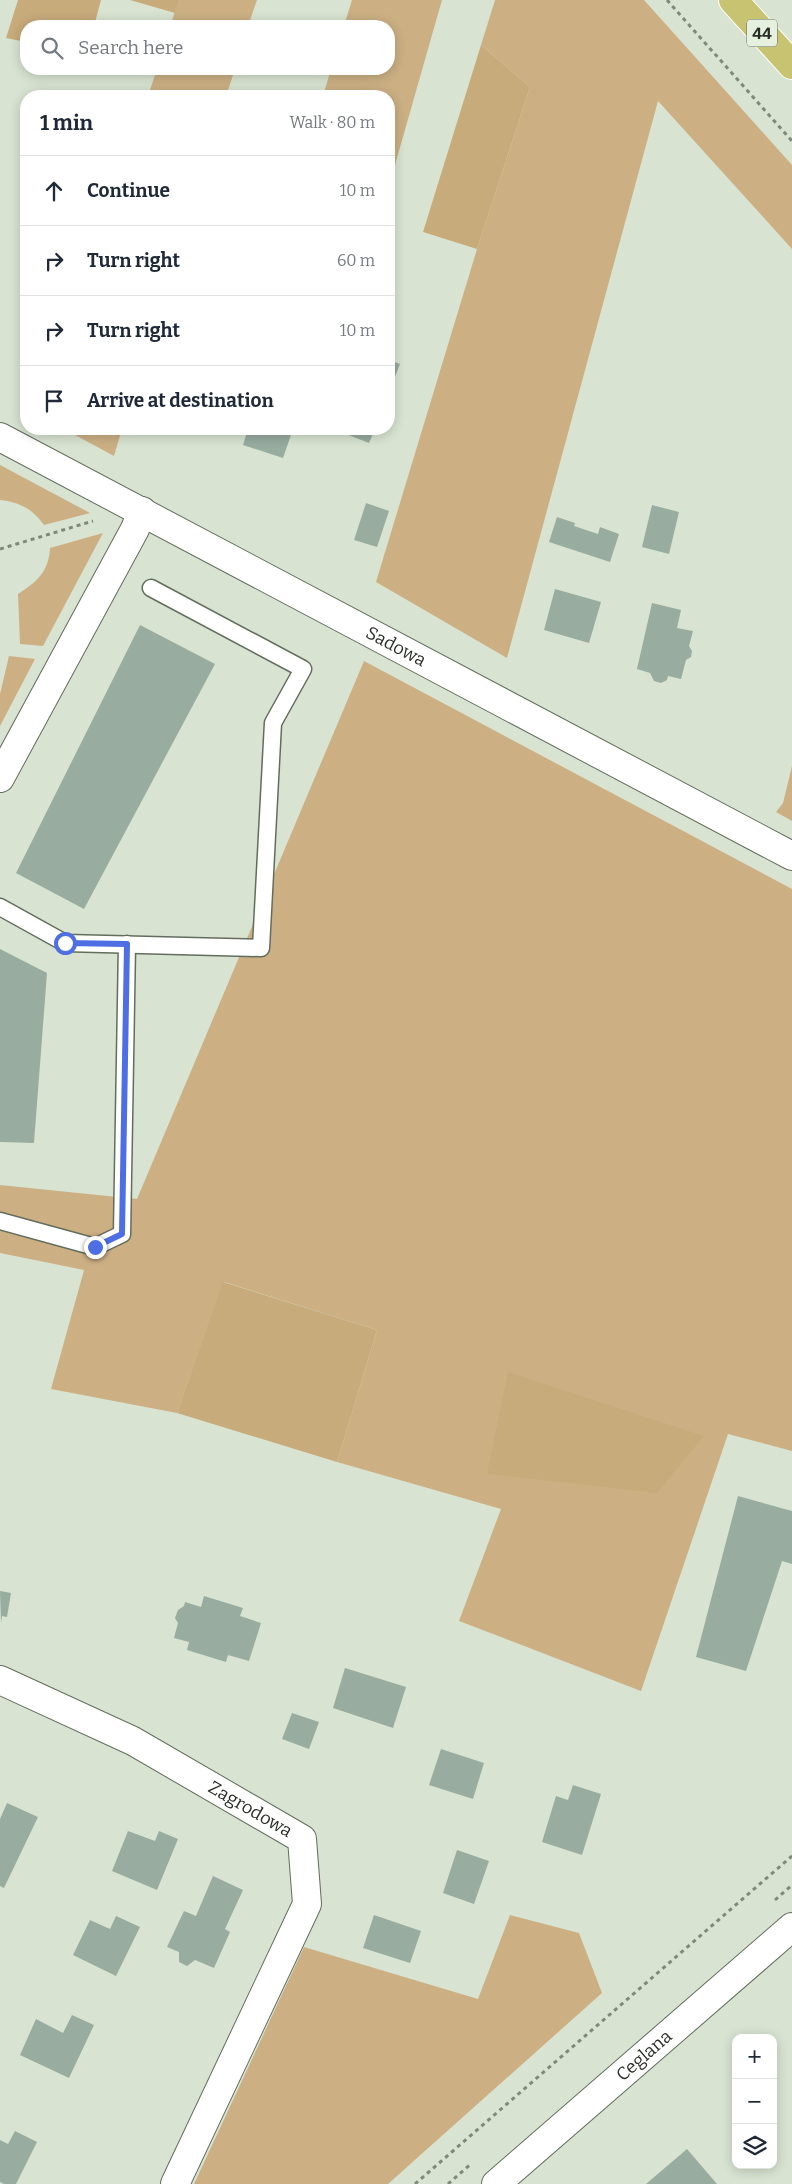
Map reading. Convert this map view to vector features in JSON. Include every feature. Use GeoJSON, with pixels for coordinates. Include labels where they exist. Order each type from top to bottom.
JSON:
{"type":"FeatureCollection","features":[{"type":"Feature","properties":{"kind":"main road","name":"44"},"geometry":{"type":"LineString","coordinates":[[733,0],[792,65]]}},
{"type":"Feature","properties":{"kind":"street","name":"Sadowa"},"geometry":{"type":"LineString","coordinates":[[0,437],[792,856]]}},
{"type":"Feature","properties":{"kind":"street"},"geometry":{"type":"LineString","coordinates":[[0,778],[135,528],[142,511]]}},
{"type":"Feature","properties":{"kind":"street","name":"Zagrodowa"},"geometry":{"type":"LineString","coordinates":[[0,1680],[133,1742],[302,1839],[307,1904],[175,2184]]}},
{"type":"Feature","properties":{"kind":"street","name":"Ceglana"},"geometry":{"type":"LineString","coordinates":[[496,2184],[792,1927]]}},
{"type":"Feature","properties":{"kind":"lane"},"geometry":{"type":"LineString","coordinates":[[0,906],[65,943],[261,948],[273,723],[303,669],[152,588]]}},
{"type":"Feature","properties":{"kind":"lane"},"geometry":{"type":"LineString","coordinates":[[0,1221],[95,1247],[122,1234],[127,944]]}},
{"type":"Feature","properties":{"kind":"path"},"geometry":{"type":"LineString","coordinates":[[667,0],[792,141]]}},
{"type":"Feature","properties":{"kind":"path"},"geometry":{"type":"LineString","coordinates":[[0,549],[101,518]]}},
{"type":"Feature","properties":{"kind":"path"},"geometry":{"type":"LineString","coordinates":[[415,2184],[792,1856]]}},
{"type":"Feature","properties":{"kind":"shaded area"},"geometry":{"type":"Polygon","coordinates":[[[18,0],[101,0],[96,20],[20,20],[20,41],[6,38],[18,0]]]}},
{"type":"Feature","properties":{"kind":"shaded area"},"geometry":{"type":"Polygon","coordinates":[[[130,0],[179,0],[175,13],[130,0]]]}},
{"type":"Feature","properties":{"kind":"shaded area"},"geometry":{"type":"Polygon","coordinates":[[[179,0],[257,0],[250,20],[172,20],[179,0]]]}},
{"type":"Feature","properties":{"kind":"shaded area"},"geometry":{"type":"Polygon","coordinates":[[[352,0],[442,0],[395,165],[395,90],[325,90],[329,75],[395,75],[395,20],[346,20],[352,0]]]}},
{"type":"Feature","properties":{"kind":"shaded area"},"geometry":{"type":"Polygon","coordinates":[[[495,0],[644,0],[792,165],[792,249],[658,101],[507,658],[376,582],[477,249],[530,87],[481,45],[495,0]]]}},
{"type":"Feature","properties":{"kind":"shaded area"},"geometry":{"type":"Polygon","coordinates":[[[481,45],[530,87],[477,249],[423,232],[481,45]]]}},
{"type":"Feature","properties":{"kind":"shaded area"},"geometry":{"type":"Polygon","coordinates":[[[155,75],[233,75],[228,90],[150,90],[155,75]]]}},
{"type":"Feature","properties":{"kind":"shaded area"},"geometry":{"type":"Polygon","coordinates":[[[75,435],[120,435],[114,456],[75,435]]]}},
{"type":"Feature","properties":{"kind":"shaded area"},"geometry":{"type":"Polygon","coordinates":[[[0,465],[90,513],[44,525],[25,507],[13,502],[0,500],[0,465]]]}},
{"type":"Feature","properties":{"kind":"shaded area"},"geometry":{"type":"Polygon","coordinates":[[[103,533],[43,646],[20,644],[18,594],[41,575],[47,563],[50,548],[103,533]]]}},
{"type":"Feature","properties":{"kind":"shaded area"},"geometry":{"type":"Polygon","coordinates":[[[9,656],[35,659],[0,726],[0,694],[9,656]]]}},
{"type":"Feature","properties":{"kind":"shaded area"},"geometry":{"type":"Polygon","coordinates":[[[364,661],[792,889],[792,1451],[728,1434],[641,1691],[459,1621],[501,1509],[337,1462],[377,1330],[224,1282],[177,1413],[51,1389],[84,1270],[0,1253],[0,1185],[137,1199],[364,661]]]}},
{"type":"Feature","properties":{"kind":"shaded area"},"geometry":{"type":"Polygon","coordinates":[[[792,766],[792,821],[776,812],[783,803],[792,766]]]}},
{"type":"Feature","properties":{"kind":"shaded area"},"geometry":{"type":"Polygon","coordinates":[[[223,1282],[377,1330],[337,1462],[177,1413],[223,1282]]]}},
{"type":"Feature","properties":{"kind":"shaded area"},"geometry":{"type":"Polygon","coordinates":[[[508,1372],[704,1436],[657,1493],[487,1474],[508,1372]]]}},
{"type":"Feature","properties":{"kind":"shaded area"},"geometry":{"type":"Polygon","coordinates":[[[510,1915],[579,1933],[602,1993],[388,2184],[194,2184],[304,1947],[478,1999],[510,1915]]]}},
{"type":"Feature","properties":{"kind":"building"},"geometry":{"type":"Polygon","coordinates":[[[395,362],[400,364],[395,377],[395,362]]]}},
{"type":"Feature","properties":{"kind":"building"},"geometry":{"type":"Polygon","coordinates":[[[246,435],[291,435],[283,458],[243,445],[246,435]]]}},
{"type":"Feature","properties":{"kind":"building"},"geometry":{"type":"Polygon","coordinates":[[[348,435],[372,435],[369,443],[348,435]]]}},
{"type":"Feature","properties":{"kind":"building"},"geometry":{"type":"Polygon","coordinates":[[[366,503],[389,511],[377,547],[354,540],[366,503]]]}},
{"type":"Feature","properties":{"kind":"building"},"geometry":{"type":"Polygon","coordinates":[[[652,505],[679,512],[669,554],[642,547],[652,505]]]}},
{"type":"Feature","properties":{"kind":"building"},"geometry":{"type":"Polygon","coordinates":[[[557,517],[575,523],[574,526],[598,534],[600,527],[619,534],[610,562],[549,542],[557,517]]]}},
{"type":"Feature","properties":{"kind":"building"},"geometry":{"type":"Polygon","coordinates":[[[555,589],[601,602],[589,643],[544,630],[555,589]]]}},
{"type":"Feature","properties":{"kind":"building"},"geometry":{"type":"Polygon","coordinates":[[[652,603],[681,610],[677,628],[693,631],[689,646],[692,651],[691,657],[686,660],[681,679],[668,676],[667,680],[661,683],[654,681],[650,673],[637,669],[652,603]]]}},
{"type":"Feature","properties":{"kind":"building"},"geometry":{"type":"Polygon","coordinates":[[[140,625],[215,664],[84,909],[16,873],[140,625]]]}},
{"type":"Feature","properties":{"kind":"building"},"geometry":{"type":"Polygon","coordinates":[[[0,949],[47,973],[34,1143],[0,1142],[0,949]]]}},
{"type":"Feature","properties":{"kind":"building"},"geometry":{"type":"Polygon","coordinates":[[[738,1496],[792,1511],[792,1564],[782,1561],[746,1671],[696,1657],[738,1496]]]}},
{"type":"Feature","properties":{"kind":"building"},"geometry":{"type":"Polygon","coordinates":[[[0,1591],[11,1593],[7,1617],[2,1616],[1,1623],[0,1591]]]}},
{"type":"Feature","properties":{"kind":"building"},"geometry":{"type":"Polygon","coordinates":[[[204,1596],[243,1608],[240,1616],[261,1623],[249,1661],[228,1655],[226,1662],[187,1650],[189,1642],[174,1638],[178,1623],[175,1618],[178,1610],[184,1606],[185,1602],[201,1607],[204,1596]]]}},
{"type":"Feature","properties":{"kind":"building"},"geometry":{"type":"Polygon","coordinates":[[[345,1668],[406,1687],[393,1728],[333,1708],[345,1668]]]}},
{"type":"Feature","properties":{"kind":"building"},"geometry":{"type":"Polygon","coordinates":[[[292,1713],[319,1722],[309,1749],[282,1739],[292,1713]]]}},
{"type":"Feature","properties":{"kind":"building"},"geometry":{"type":"Polygon","coordinates":[[[441,1749],[484,1763],[473,1799],[429,1785],[441,1749]]]}},
{"type":"Feature","properties":{"kind":"building"},"geometry":{"type":"Polygon","coordinates":[[[573,1785],[601,1794],[582,1855],[542,1842],[556,1796],[568,1800],[573,1785]]]}},
{"type":"Feature","properties":{"kind":"building"},"geometry":{"type":"Polygon","coordinates":[[[7,1803],[38,1817],[4,1888],[0,1886],[0,1819],[7,1803]]]}},
{"type":"Feature","properties":{"kind":"building"},"geometry":{"type":"Polygon","coordinates":[[[128,1831],[155,1841],[159,1831],[178,1839],[157,1890],[112,1871],[128,1831]]]}},
{"type":"Feature","properties":{"kind":"building"},"geometry":{"type":"Polygon","coordinates":[[[457,1850],[489,1861],[474,1904],[443,1893],[457,1850]]]}},
{"type":"Feature","properties":{"kind":"building"},"geometry":{"type":"Polygon","coordinates":[[[213,1876],[243,1890],[225,1929],[230,1932],[214,1968],[195,1960],[187,1966],[179,1962],[179,1952],[167,1947],[184,1911],[196,1916],[213,1876]]]}},
{"type":"Feature","properties":{"kind":"building"},"geometry":{"type":"Polygon","coordinates":[[[374,1915],[421,1931],[410,1963],[363,1948],[374,1915]]]}},
{"type":"Feature","properties":{"kind":"building"},"geometry":{"type":"Polygon","coordinates":[[[116,1916],[140,1927],[116,1976],[73,1955],[90,1920],[110,1929],[116,1916]]]}},
{"type":"Feature","properties":{"kind":"building"},"geometry":{"type":"Polygon","coordinates":[[[72,2015],[94,2025],[69,2078],[20,2055],[36,2019],[63,2033],[72,2015]]]}},
{"type":"Feature","properties":{"kind":"building"},"geometry":{"type":"Polygon","coordinates":[[[15,2131],[37,2142],[16,2184],[4,2184],[0,2182],[0,2140],[8,2144],[15,2131]]]}},
{"type":"Feature","properties":{"kind":"building"},"geometry":{"type":"Polygon","coordinates":[[[687,2149],[717,2184],[646,2184],[687,2149]]]}},
{"type":"Feature","properties":{"kind":"route"},"geometry":{"type":"LineString","coordinates":[[65,943],[127,944],[122,1234],[95,1247]]}}]}
